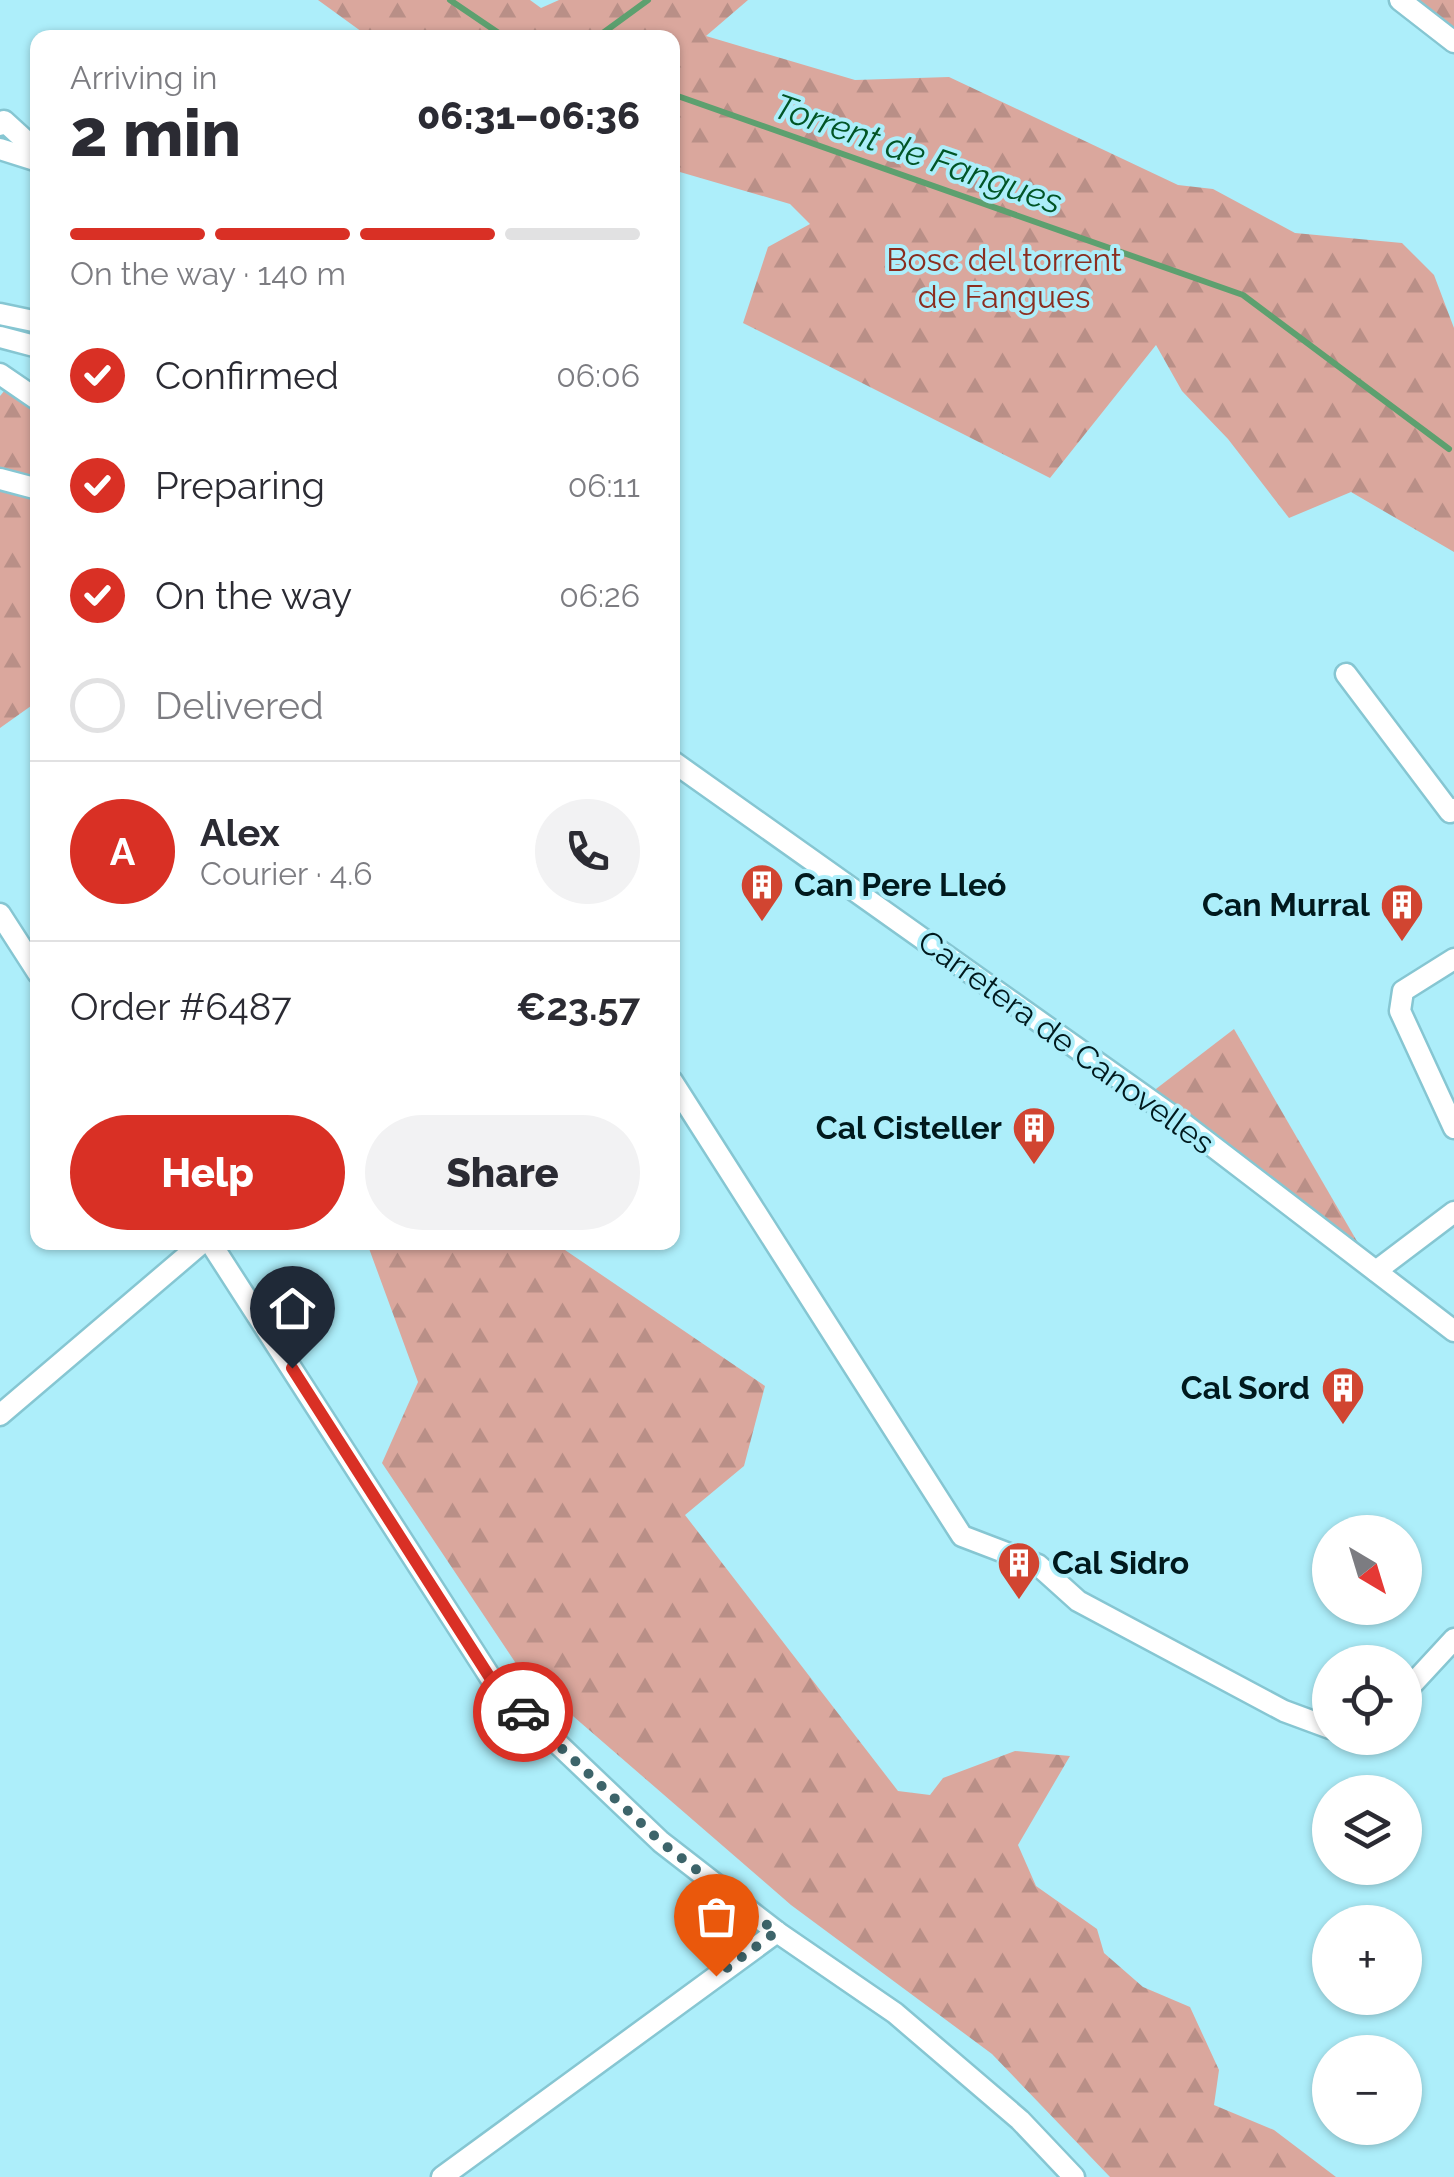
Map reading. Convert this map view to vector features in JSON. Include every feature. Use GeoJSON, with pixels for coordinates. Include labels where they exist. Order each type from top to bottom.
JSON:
{"type":"FeatureCollection","features":[{"type":"Feature","properties":{"kind":"street"},"geometry":{"type":"LineString","coordinates":[[1400,0],[1454,42]]}},
{"type":"Feature","properties":{"kind":"street"},"geometry":{"type":"LineString","coordinates":[[0,125],[4,120],[30,144]]}},
{"type":"Feature","properties":{"kind":"street"},"geometry":{"type":"LineString","coordinates":[[0,149],[30,158]]}},
{"type":"Feature","properties":{"kind":"street"},"geometry":{"type":"LineString","coordinates":[[0,314],[30,320]]}},
{"type":"Feature","properties":{"kind":"street"},"geometry":{"type":"LineString","coordinates":[[0,337],[30,345]]}},
{"type":"Feature","properties":{"kind":"street"},"geometry":{"type":"LineString","coordinates":[[0,374],[30,395]]}},
{"type":"Feature","properties":{"kind":"street"},"geometry":{"type":"LineString","coordinates":[[0,479],[30,486]]}},
{"type":"Feature","properties":{"kind":"street"},"geometry":{"type":"LineString","coordinates":[[1346,674],[1450,812],[1454,809]]}},
{"type":"Feature","properties":{"kind":"street","name":"Carretera de Canovelles"},"geometry":{"type":"LineString","coordinates":[[680,768],[1185,1125],[1454,1331]]}},
{"type":"Feature","properties":{"kind":"street"},"geometry":{"type":"LineString","coordinates":[[0,914],[30,961]]}},
{"type":"Feature","properties":{"kind":"street"},"geometry":{"type":"LineString","coordinates":[[1454,959],[1404,991],[1400,1011],[1454,1128]]}},
{"type":"Feature","properties":{"kind":"street"},"geometry":{"type":"LineString","coordinates":[[680,1094],[962,1536],[1038,1565],[1078,1600],[1284,1711],[1312,1721]]}},
{"type":"Feature","properties":{"kind":"street"},"geometry":{"type":"LineString","coordinates":[[1376,1271],[1454,1212]]}},
{"type":"Feature","properties":{"kind":"street"},"geometry":{"type":"LineString","coordinates":[[0,1415],[197,1250]]}},
{"type":"Feature","properties":{"kind":"street"},"geometry":{"type":"LineString","coordinates":[[212,1250],[494,1684],[661,1842],[776,1932],[894,2013],[1020,2120],[1074,2177]]}},
{"type":"Feature","properties":{"kind":"street"},"geometry":{"type":"LineString","coordinates":[[1422,1674],[1454,1640]]}},
{"type":"Feature","properties":{"kind":"street"},"geometry":{"type":"LineString","coordinates":[[442,2177],[776,1932]]}},
{"type":"Feature","properties":{"kind":"green space","name":"Bosc del torrent de Fangues"},"geometry":{"type":"Polygon","coordinates":[[[318,0],[530,0],[541,8],[559,0],[748,0],[706,36],[855,80],[949,77],[1178,185],[1213,189],[1295,233],[1402,243],[1434,275],[1454,328],[1454,552],[1351,492],[1289,518],[1228,439],[1182,391],[1156,345],[1050,478],[743,323],[768,247],[810,224],[790,204],[680,172],[680,30],[359,30],[318,0]]]}},
{"type":"Feature","properties":{"kind":"green space"},"geometry":{"type":"Polygon","coordinates":[[[1405,0],[1454,0],[1454,37],[1405,0]]]}},
{"type":"Feature","properties":{"kind":"green space"},"geometry":{"type":"Polygon","coordinates":[[[5,390],[30,408],[30,707],[0,728],[0,396],[5,390]]]}},
{"type":"Feature","properties":{"kind":"green space"},"geometry":{"type":"Polygon","coordinates":[[[1234,1029],[1358,1243],[1152,1092],[1234,1029]]]}},
{"type":"Feature","properties":{"kind":"green space"},"geometry":{"type":"Polygon","coordinates":[[[370,1250],[565,1250],[765,1386],[744,1466],[685,1515],[898,1791],[930,1795],[943,1778],[1015,1751],[1070,1756],[1018,1845],[1036,1886],[1097,1929],[1104,1953],[1143,1987],[1190,2007],[1219,2070],[1214,2105],[1274,2130],[1336,2177],[1110,2177],[992,2054],[791,1905],[521,1671],[382,1463],[418,1382],[370,1250]]]}},
{"type":"Feature","properties":{"kind":"waterway","name":"Torrent de Fangues"},"geometry":{"type":"LineString","coordinates":[[450,0],[494,30]]}},
{"type":"Feature","properties":{"kind":"waterway"},"geometry":{"type":"LineString","coordinates":[[607,30],[648,0]]}},
{"type":"Feature","properties":{"kind":"waterway","name":"Torrent de Fangues"},"geometry":{"type":"LineString","coordinates":[[680,97],[1243,295],[1449,449]]}},
{"type":"Feature","properties":{"kind":"way so far"},"geometry":{"type":"LineString","coordinates":[[523,1712],[661,1842],[776,1932],[716,1976]]}},
{"type":"Feature","properties":{"kind":"place","name":"Can Pere Lleó"},"geometry":{"type":"Point","coordinates":[762,923]}},
{"type":"Feature","properties":{"kind":"place","name":"Can Murral"},"geometry":{"type":"Point","coordinates":[1402,943]}},
{"type":"Feature","properties":{"kind":"place","name":"Cal Cisteller"},"geometry":{"type":"Point","coordinates":[1034,1166]}},
{"type":"Feature","properties":{"kind":"place","name":"Cal Sord"},"geometry":{"type":"Point","coordinates":[1343,1426]}},
{"type":"Feature","properties":{"kind":"place","name":"Cal Sidro"},"geometry":{"type":"Point","coordinates":[1019,1601]}},
{"type":"Feature","properties":{"kind":"route"},"geometry":{"type":"LineString","coordinates":[[292,1368],[494,1684],[523,1712]]}}]}
